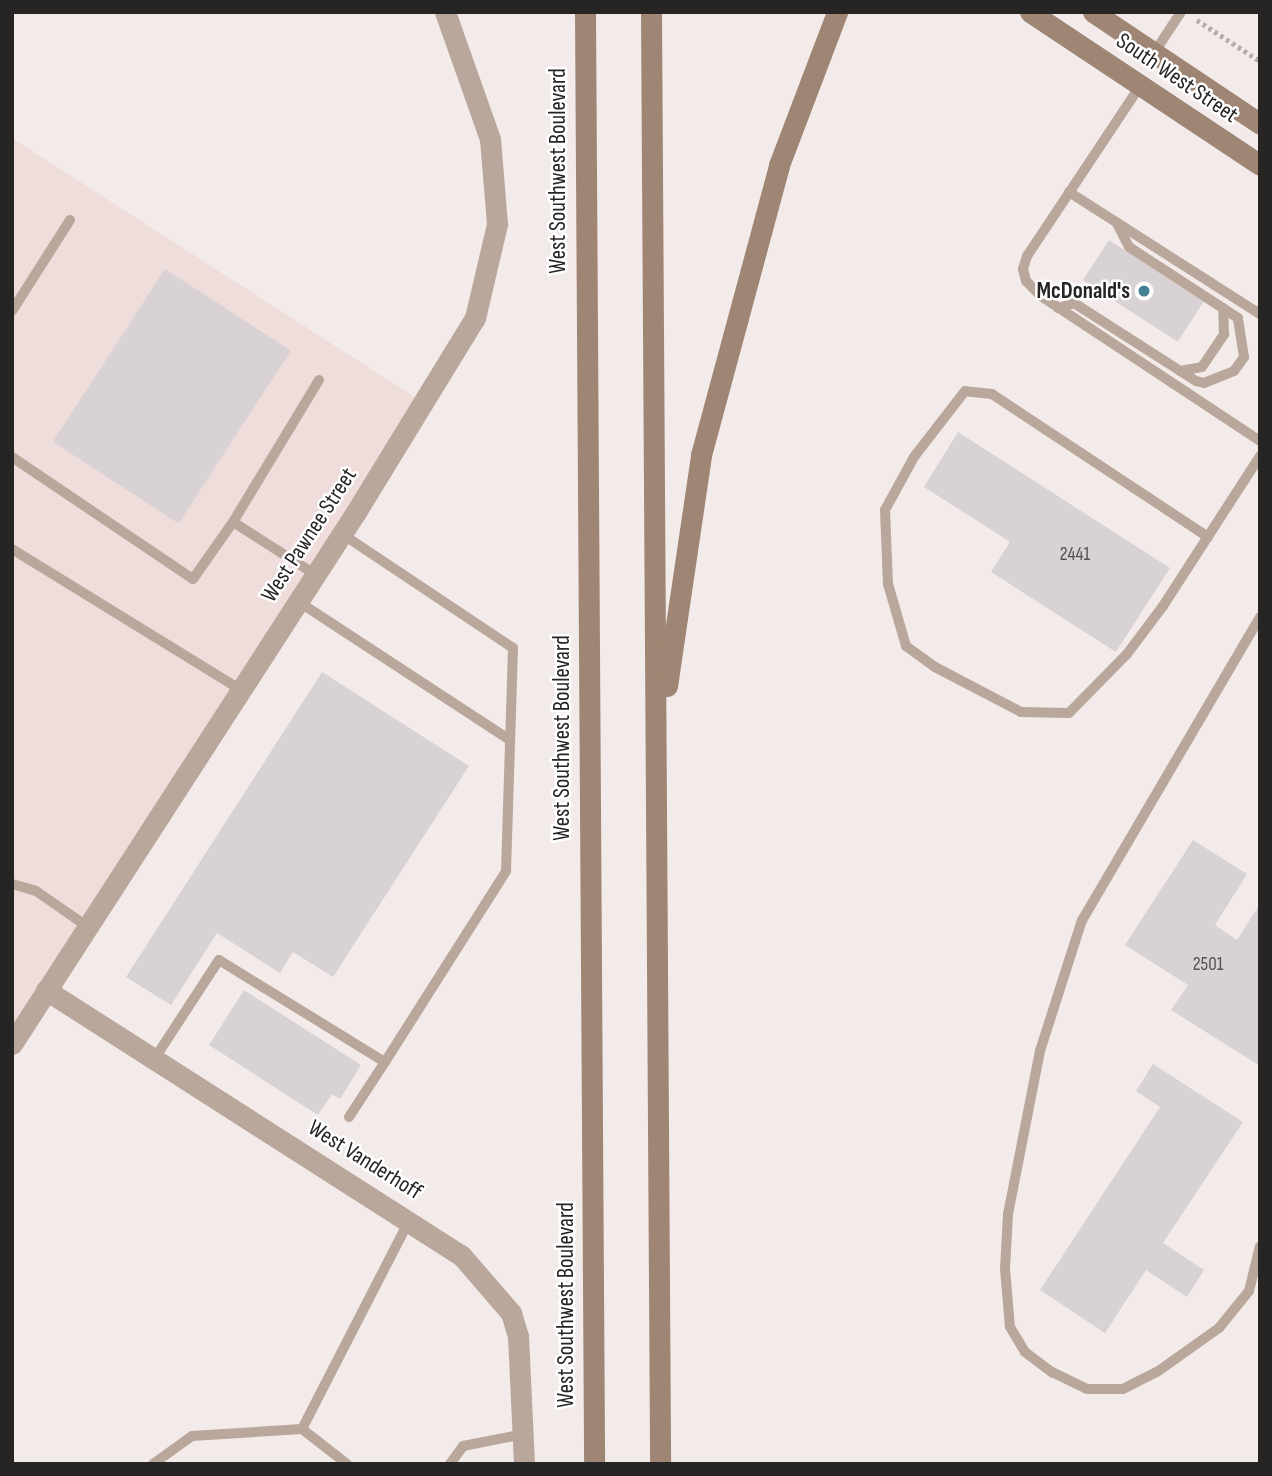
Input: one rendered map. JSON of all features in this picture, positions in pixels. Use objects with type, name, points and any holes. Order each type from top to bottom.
[{"type":"main road","name":"West Southwest Boulevard","points":[[585,12],[594,1464]]},
{"type":"main road","points":[[651,12],[660,1464]]},
{"type":"main road","points":[[657,757],[701,455],[779,165],[837,12]]},
{"type":"main road","name":"South West Street","points":[[1030,12],[1260,165]]},
{"type":"main road","name":"South West Street","points":[[1095,13],[1260,124]]},
{"type":"street","name":"West Pawnee Street","points":[[12,1044],[299,602],[475,318],[497,223],[490,139],[444,12]]},
{"type":"street","name":"West Vanderhoff","points":[[46,990],[410,1219],[461,1255],[511,1313],[522,1356],[524,1464]]},
{"type":"lane","points":[[1154,52],[1183,12]]},
{"type":"lane","points":[[1140,86],[1027,256],[1023,269],[1030,287],[1058,308],[1260,441]]},
{"type":"lane","points":[[1069,192],[1260,314]]},
{"type":"lane","points":[[12,311],[70,220]]},
{"type":"lane","points":[[1058,308],[1074,303],[1180,371],[1204,383],[1234,371],[1244,357],[1243,326],[1223,308],[1129,247],[1116,222]]},
{"type":"lane","points":[[1180,371],[1202,368],[1224,334],[1223,308]]},
{"type":"lane","points":[[12,457],[193,579],[233,522],[319,380]]},
{"type":"lane","points":[[1208,537],[992,394],[965,391],[914,457],[885,510],[888,584],[906,646],[935,667],[1021,712],[1069,713],[1127,654],[1208,537],[1260,456]]},
{"type":"lane","points":[[233,522],[316,575]]},
{"type":"lane","points":[[342,534],[513,648],[506,871],[349,1117]]},
{"type":"lane","points":[[12,550],[241,690]]},
{"type":"lane","points":[[299,602],[510,740]]},
{"type":"lane","points":[[1260,617],[1082,920],[1040,1051],[1009,1214],[1005,1269],[1010,1327],[1025,1352],[1052,1372],[1087,1389],[1122,1389],[1167,1366],[1219,1328],[1249,1291],[1260,1246]]},
{"type":"lane","points":[[12,884],[36,891],[88,927]]},
{"type":"lane","points":[[155,1058],[219,960],[385,1062]]},
{"type":"lane","points":[[302,1429],[410,1219]]},
{"type":"lane","points":[[153,1464],[192,1436],[302,1429],[348,1464]]},
{"type":"lane","points":[[450,1464],[463,1446],[524,1434]]},
{"type":"path","points":[[1183,12],[1260,61]]},
{"type":"shaded area","points":[[12,138],[424,403],[12,1047]]},
{"type":"building","name":"McDonald's","points":[[1109,240],[1204,302],[1178,342],[1083,280]]},
{"type":"building","points":[[165,269],[291,351],[179,523],[53,442]]},
{"type":"building","points":[[958,432],[1170,568],[1116,652],[991,572],[1010,542],[924,487]]},
{"type":"building","points":[[322,672],[469,766],[333,977],[293,952],[280,973],[217,933],[171,1005],[126,977]]},
{"type":"building","points":[[1193,840],[1247,874],[1215,925],[1237,940],[1260,904],[1260,1066],[1171,1010],[1188,985],[1125,945]]},
{"type":"building","points":[[244,990],[361,1065],[340,1099],[332,1094],[318,1115],[209,1045]]},
{"type":"building","points":[[1153,1064],[1243,1122],[1163,1243],[1204,1270],[1187,1297],[1146,1270],[1105,1333],[1040,1290],[1160,1107],[1136,1091]]},
{"type":"place","name":"McDonald's","points":[[1144,291]]}]
